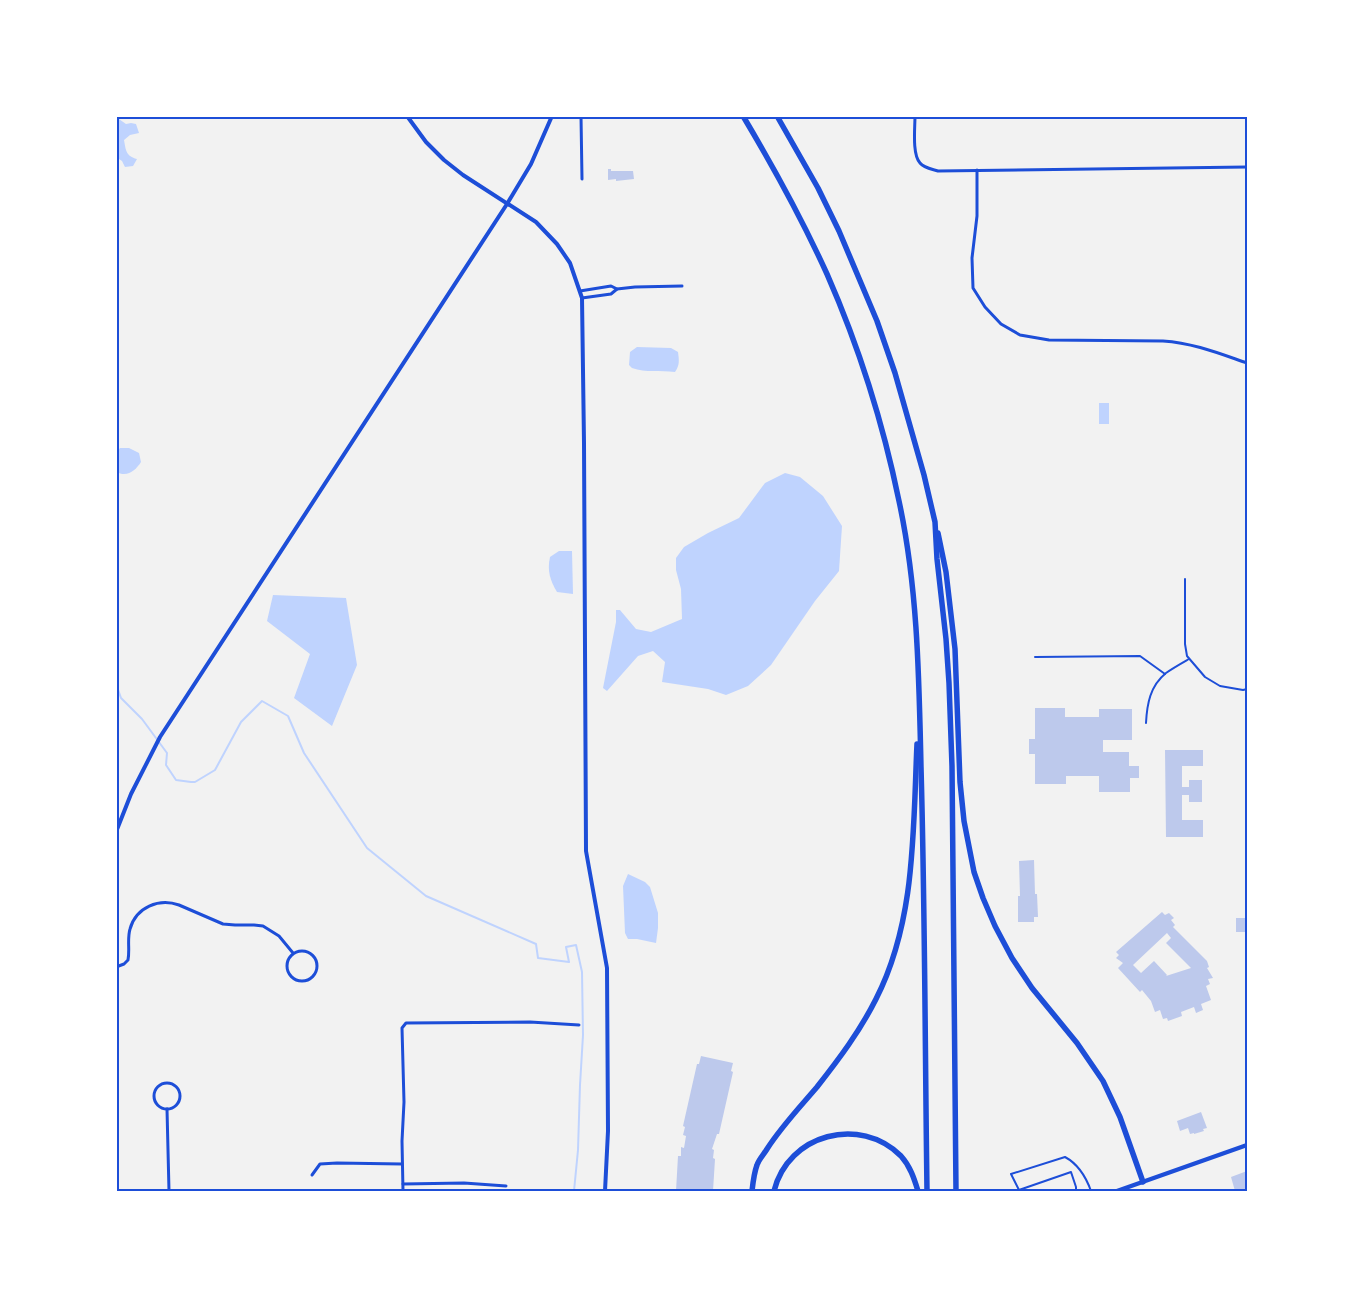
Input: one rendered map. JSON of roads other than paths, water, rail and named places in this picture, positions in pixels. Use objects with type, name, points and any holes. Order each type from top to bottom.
[{"type":"highway","points":[[744,116],[801,220],[827,274],[856,348],[873,397],[893,473],[906,533],[916,617],[924,846],[926,1191]]},
{"type":"highway","points":[[776,116],[805,165],[839,231],[877,321],[895,373],[919,456],[941,542],[946,572],[955,649],[960,782],[964,821],[974,872],[995,926],[1012,958],[1032,988],[1077,1043],[1103,1081],[1120,1117],[1143,1182]]},
{"type":"highway","points":[[935,522],[946,639],[952,766],[956,1191]]},
{"type":"highway","points":[[752,1191],[753,1179],[758,1164],[774,1138],[818,1086],[852,1041],[876,999],[893,960],[907,897],[913,835],[919,702]]},
{"type":"highway","points":[[774,1191],[777,1181],[790,1160],[805,1147],[824,1137],[844,1133],[868,1136],[885,1144],[901,1156],[912,1173],[918,1191]]},
{"type":"main road","points":[[1117,1191],[1247,1145]]},
{"type":"street","points":[[407,116],[426,142],[444,160],[536,222],[557,244],[570,263],[582,298],[584,364],[586,851],[607,968],[608,1130],[606,1191]]},
{"type":"street","points":[[116,832],[131,794],[160,737],[507,204],[531,164],[552,116]]},
{"type":"street","points":[[581,116],[582,179]]},
{"type":"street","points":[[915,116],[916,156],[919,163],[930,169],[1247,167]]},
{"type":"street","points":[[976,170],[977,216],[972,258],[973,288],[1001,324],[1020,335],[1049,340],[1163,340],[1179,342],[1191,344],[1247,363]]},
{"type":"street","points":[[580,291],[611,286],[617,289],[682,286]]},
{"type":"street","points":[[582,298],[611,294],[617,289]]},
{"type":"street","points":[[116,967],[128,960],[130,928],[137,916],[143,909],[162,902],[172,902],[223,924],[254,924],[263,926],[280,936],[293,953]]},
{"type":"street","points":[[298,951],[308,952],[315,959],[316,969],[310,978],[297,980],[290,974],[288,961],[293,953],[298,951]]},
{"type":"street","points":[[403,1191],[404,1102],[402,1028],[406,1024],[415,1022],[530,1022],[579,1025]]},
{"type":"street","points":[[167,1083],[175,1086],[180,1094],[176,1106],[167,1109],[159,1107],[154,1100],[154,1092],[159,1086],[167,1083]]},
{"type":"street","points":[[167,1109],[169,1191]]},
{"type":"street","points":[[312,1175],[320,1164],[402,1164]]},
{"type":"street","points":[[403,1184],[464,1183],[506,1186]]},
{"type":"lane","points":[[1185,578],[1185,644],[1187,656],[1205,677],[1220,686],[1247,689]]},
{"type":"lane","points":[[1035,656],[1140,656],[1165,674]]},
{"type":"lane","points":[[1146,724],[1147,705],[1154,688],[1165,674],[1189,659]]},
{"type":"lane","points":[[1076,1191],[1071,1172],[1019,1190],[1011,1174],[1065,1158],[1073,1162],[1086,1178],[1091,1191]]},
{"type":"water","points":[[116,117],[126,124],[136,124],[139,133],[130,135],[124,140],[127,152],[137,159],[133,166],[125,167],[122,161],[116,157],[116,133],[118,132],[116,129]]},
{"type":"water","points":[[637,347],[671,348],[678,352],[679,362],[677,369],[675,372],[632,368],[629,365],[630,352]]},
{"type":"water","points":[[1099,403],[1109,403],[1109,424],[1099,424]]},
{"type":"water","points":[[120,448],[129,448],[139,453],[141,462],[134,470],[127,474],[116,471],[116,453]]},
{"type":"water","points":[[785,473],[800,477],[823,496],[842,526],[839,571],[815,601],[771,665],[748,686],[726,695],[708,689],[662,682],[665,662],[653,651],[638,656],[607,691],[603,688],[616,622],[616,610],[620,610],[636,629],[651,632],[682,619],[681,589],[676,570],[676,558],[684,547],[739,518],[765,483]]},
{"type":"water","points":[[559,551],[572,551],[573,594],[557,592],[551,579],[549,571],[550,557]]},
{"type":"water","points":[[273,595],[346,598],[357,665],[332,726],[294,698],[310,654],[267,621]]},
{"type":"water","points":[[628,874],[645,882],[650,887],[658,913],[656,943],[628,939],[625,933],[623,886]]},
{"type":"waterway","points":[[116,684],[121,698],[142,719],[167,753],[166,765],[176,780],[191,782],[195,782],[215,770],[241,722],[262,701],[288,716],[304,753],[367,848],[426,896],[536,944],[538,958],[569,962],[566,947],[576,945],[582,972],[583,1035],[578,1150],[574,1191]]}]
